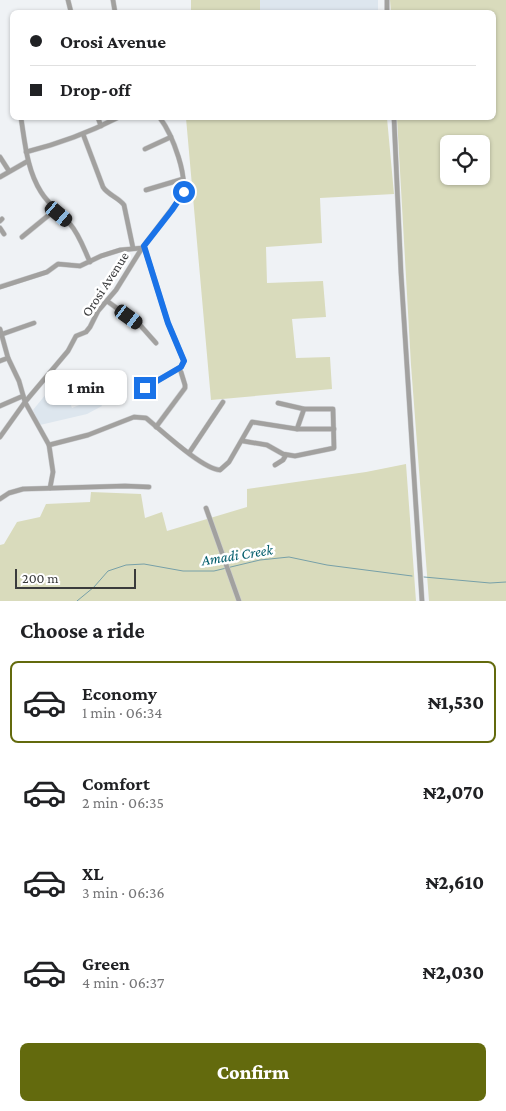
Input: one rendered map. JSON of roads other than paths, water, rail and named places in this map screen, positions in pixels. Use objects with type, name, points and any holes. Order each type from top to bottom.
[{"type":"street","points":[[21,120],[28,161],[41,192],[54,210],[74,229],[90,262]]},
{"type":"street","points":[[99,120],[101,126]]},
{"type":"street","points":[[26,152],[58,144],[113,120]]},
{"type":"street","points":[[146,190],[183,179],[171,137],[161,120]]},
{"type":"street","points":[[394,120],[401,273],[422,601]]},
{"type":"street","points":[[82,134],[103,187],[106,192],[120,200],[124,205],[134,248]]},
{"type":"street","points":[[146,149],[171,137]]},
{"type":"street","points":[[0,157],[9,171]]},
{"type":"street","points":[[0,176],[28,161]]},
{"type":"street","name":"Orosi Avenue","points":[[0,436],[25,402],[68,352],[76,336],[88,330],[98,311],[130,270],[143,247],[184,192],[183,179]]},
{"type":"street","points":[[22,237],[54,210]]},
{"type":"street","points":[[0,228],[4,234]]},
{"type":"street","points":[[0,287],[47,272],[58,264],[84,265],[120,250],[143,247],[168,323],[184,361],[181,367],[145,388]]},
{"type":"street","points":[[107,301],[140,325],[156,344]]},
{"type":"street","points":[[34,323],[0,333],[8,358],[19,381],[25,402],[49,445],[53,472],[50,488]]},
{"type":"street","points":[[0,361],[8,358]]},
{"type":"street","points":[[156,427],[185,388],[186,385],[181,372]]},
{"type":"street","points":[[0,406],[23,396]]},
{"type":"street","points":[[188,453],[223,402]]},
{"type":"street","points":[[243,441],[267,445],[286,455],[303,455],[333,449],[333,408],[304,409],[278,403]]},
{"type":"street","points":[[297,429],[304,409]]},
{"type":"street","points":[[49,445],[88,435],[134,416],[146,418],[188,453],[210,467],[220,470],[229,462],[243,441],[252,422],[297,429],[334,429]]},
{"type":"street","points":[[275,465],[283,460],[286,455]]},
{"type":"street","points":[[0,499],[15,490],[125,486],[149,487]]},
{"type":"street","points":[[206,508],[239,601]]},
{"type":"waterway","name":"Amadi Creek","points":[[77,601],[94,587],[108,571],[126,565],[144,564],[183,571],[214,571],[260,560],[289,557],[327,565],[412,576]]},
{"type":"waterway","name":"Amadi Creek","points":[[424,577],[490,583],[506,582]]}]
